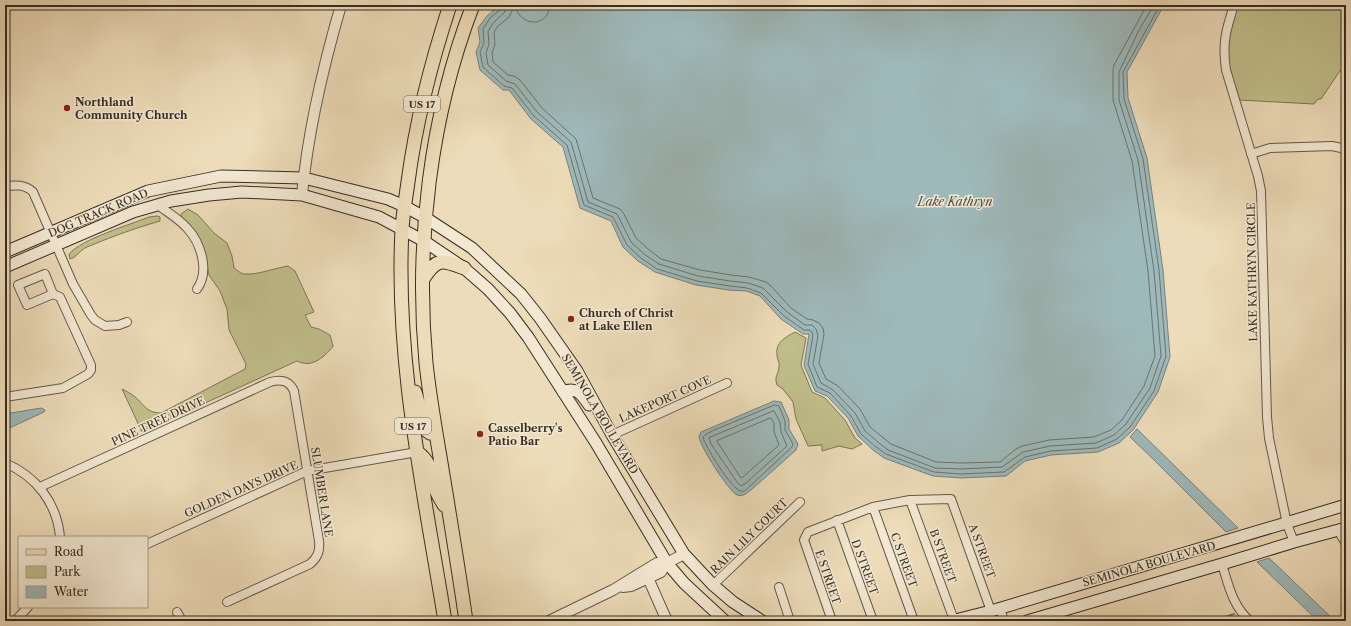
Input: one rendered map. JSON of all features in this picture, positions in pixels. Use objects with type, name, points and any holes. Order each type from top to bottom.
[{"type":"main road","name":"US 17","points":[[445,621],[405,366],[401,290],[402,228],[411,158],[424,92],[450,5]]},
{"type":"main road","points":[[460,42],[464,5]]},
{"type":"main road","name":"US 17","points":[[466,621],[426,364],[423,279],[424,241],[432,163],[452,68],[473,5]]},
{"type":"main road","name":"DOG TRACK ROAD","points":[[5,252],[148,191],[221,176],[304,178],[388,199],[404,206]]},
{"type":"main road","name":"DOG TRACK ROAD","points":[[5,267],[133,212],[171,201],[242,192],[302,195],[379,216],[402,228]]},
{"type":"main road","name":"SEMINOLA BOULEVARD","points":[[404,206],[426,218],[472,248],[521,294],[540,318],[577,371],[612,434],[684,554],[713,585],[733,602],[762,621]]},
{"type":"main road","name":"SEMINOLA BOULEVARD","points":[[402,228],[464,268],[488,289],[510,314],[528,337],[596,443],[667,563],[684,583],[725,621]]},
{"type":"main road","points":[[423,279],[430,268],[438,263],[446,261],[464,268]]},
{"type":"main road","points":[[405,366],[418,402],[424,426],[430,433],[436,434]]},
{"type":"main road","points":[[563,392],[571,389],[581,393],[602,427],[606,432],[612,434]]},
{"type":"main road","points":[[418,452],[429,464],[437,492],[449,515]]},
{"type":"main road","name":"SEMINOLA BOULEVARD","points":[[952,620],[996,609],[1287,524],[1346,505]]},
{"type":"main road","name":"SEMINOLA BOULEVARD","points":[[1026,621],[1342,529]]},
{"type":"street","points":[[302,195],[325,63],[341,5]]},
{"type":"street","name":"LAKE KATHRYN CIRCLE","points":[[1234,5],[1224,44],[1224,56],[1226,70],[1261,191],[1267,417],[1269,438],[1287,524],[1294,542]]},
{"type":"street","points":[[1251,154],[1270,148],[1332,146],[1346,149]]},
{"type":"street","points":[[5,186],[17,185],[29,188],[33,192],[73,284],[95,320],[105,326],[119,325],[127,322]]},
{"type":"street","points":[[158,205],[179,220],[192,234],[204,267],[202,283],[197,289]]},
{"type":"street","points":[[5,258],[12,255],[27,243]]},
{"type":"street","points":[[5,397],[63,388],[88,374],[91,370],[91,365],[60,297],[54,294],[45,274],[18,285],[27,305],[54,294]]},
{"type":"street","name":"PINE TREE DRIVE","points":[[40,487],[270,382],[278,379],[285,381]]},
{"type":"street","name":"SLUMBER LANE","points":[[226,602],[310,564],[315,560],[318,554],[319,541],[294,391],[285,381]]},
{"type":"street","name":"LAKEPORT COVE","points":[[612,434],[727,383]]},
{"type":"street","name":"GOLDEN DAYS DRIVE","points":[[148,544],[307,471],[418,452]]},
{"type":"street","points":[[5,463],[13,466],[28,476],[40,487],[50,502],[55,514],[59,525],[60,536]]},
{"type":"street","name":"A STREET","points":[[910,500],[951,499],[996,609],[1004,621]]},
{"type":"street","points":[[837,520],[873,507],[910,500]]},
{"type":"street","name":"B STREET","points":[[910,500],[952,620]]},
{"type":"street","name":"RAIN LILY COURT","points":[[713,585],[800,502]]},
{"type":"street","name":"C STREET","points":[[873,507],[914,621]]},
{"type":"street","name":"E STREET","points":[[832,621],[804,540],[808,532],[837,520]]},
{"type":"street","name":"D STREET","points":[[837,520],[873,621]]},
{"type":"street","points":[[1342,529],[1346,544]]},
{"type":"street","points":[[549,621],[613,590],[657,563],[667,563],[684,554]]},
{"type":"street","points":[[613,590],[631,586],[661,572],[667,563]]},
{"type":"street","points":[[1222,564],[1234,600],[1246,618],[1250,621]]},
{"type":"street","points":[[648,578],[667,621]]},
{"type":"street","points":[[779,587],[790,621]]},
{"type":"street","points":[[15,621],[27,608]]},
{"type":"street","points":[[177,612],[182,621]]},
{"type":"green space","points":[[1237,5],[1346,5],[1346,62],[1321,99],[1318,99],[1314,104],[1239,100],[1229,69],[1227,44]]},
{"type":"green space","points":[[188,209],[198,215],[214,233],[227,243],[232,256],[234,268],[241,273],[255,273],[288,266],[295,271],[314,312],[305,315],[311,327],[319,329],[330,335],[333,346],[324,356],[314,362],[305,363],[297,361],[142,432],[122,389],[134,396],[149,410],[156,413],[161,413],[245,369],[246,364],[229,330],[227,309],[220,291],[209,275],[204,253],[198,238],[192,228],[181,218],[181,214]]},
{"type":"green space","points":[[149,217],[160,217],[160,221],[87,247],[75,257],[70,259],[69,254],[75,248],[84,243],[118,228]]},
{"type":"green space","points":[[795,332],[806,338],[801,365],[812,392],[825,398],[845,420],[855,438],[862,444],[852,449],[839,446],[822,451],[822,445],[808,446],[796,419],[793,402],[783,389],[777,385],[776,380],[779,370],[777,350],[779,343]]},
{"type":"water","name":"Lake Kathryn","points":[[500,5],[524,5],[533,7],[539,5],[1164,5],[1127,72],[1128,98],[1147,158],[1163,270],[1170,357],[1158,392],[1133,430],[1119,443],[1098,452],[1051,455],[1025,461],[1006,476],[961,478],[933,476],[884,458],[858,436],[848,418],[827,396],[815,391],[804,365],[809,334],[803,334],[781,319],[760,296],[746,291],[696,285],[655,272],[638,261],[623,247],[611,221],[580,208],[563,147],[531,119],[509,90],[503,90],[480,70],[476,52],[480,42],[478,28],[487,16]]},
{"type":"water","points":[[774,401],[781,402],[789,420],[789,429],[798,444],[796,450],[748,492],[743,495],[737,495],[733,492],[715,468],[699,437],[701,432]]},
{"type":"water","points":[[41,408],[45,410],[44,412],[5,430],[5,414]]},
{"type":"water","points":[[1137,429],[1238,528],[1226,532],[1130,437]]},
{"type":"water","points":[[1269,558],[1335,621],[1318,621],[1257,562]]},
{"type":"waterway","points":[[1213,621],[1234,614]]},
{"type":"place","name":"Northland Community Church","points":[[67,108]]},
{"type":"place","name":"Church of Christ at Lake Ellen","points":[[571,319]]},
{"type":"place","name":"Casselberry's Patio Bar","points":[[480,434]]}]
